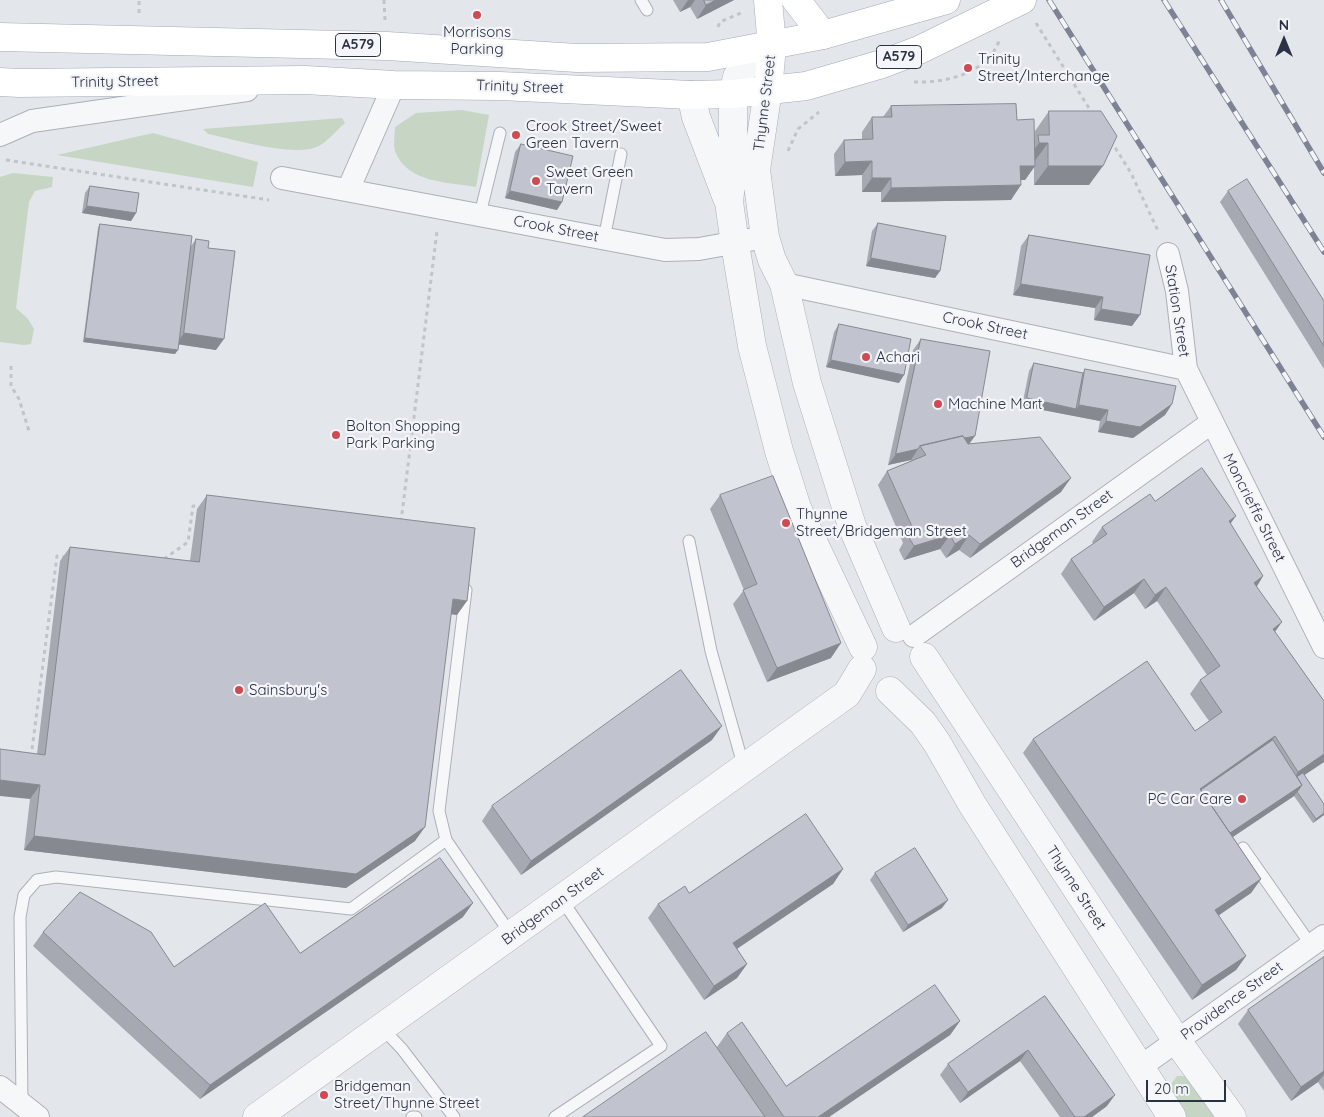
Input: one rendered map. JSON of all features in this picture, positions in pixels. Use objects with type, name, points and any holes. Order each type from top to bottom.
[{"type":"main road","points":[[768,0],[772,46]]},
{"type":"main road","points":[[796,0],[823,35]]},
{"type":"main road","name":"Trinity Street","points":[[2,34],[387,46],[577,58],[708,57],[823,35],[946,0]]},
{"type":"main road","name":"Trinity Street","points":[[0,82],[305,80],[394,85],[500,86],[692,95],[733,94],[806,86],[882,64],[1028,9]]},
{"type":"main road","name":"Thynne Street","points":[[768,90],[772,46]]},
{"type":"street","name":"Thynne Street","points":[[772,46],[756,55],[746,65],[737,77],[733,94],[733,163],[729,202],[735,244],[752,346],[794,498],[862,658]]},
{"type":"street","points":[[0,135],[32,121],[163,104],[305,80]]},
{"type":"street","points":[[348,190],[394,85]]},
{"type":"street","name":"Thynne Street","points":[[768,90],[756,170],[765,237],[772,260],[784,284],[807,383],[852,526],[911,640],[1177,1041],[1232,1117]]},
{"type":"street","points":[[692,95],[696,117],[729,202]]},
{"type":"street","name":"Crook Street","points":[[282,178],[440,206],[665,250],[735,244],[765,237]]},
{"type":"street","name":"Station Street","points":[[1168,254],[1177,291],[1186,369]]},
{"type":"street","name":"Crook Street","points":[[784,284],[1186,369]]},
{"type":"street","name":"Moncrieffe Street","points":[[1186,369],[1211,423],[1324,647]]},
{"type":"street","name":"Bridgeman Street","points":[[911,640],[1211,423]]},
{"type":"street","points":[[885,690],[910,685],[923,667],[911,640],[875,632],[862,658],[873,684],[885,690],[923,723],[937,743],[972,804],[1172,1117]]},
{"type":"street","name":"Bridgeman Street","points":[[847,694],[862,658]]},
{"type":"street","name":"Bridgeman Street","points":[[261,1116],[847,694],[885,690]]},
{"type":"street","name":"Providence Street","points":[[1140,1067],[1318,940]]},
{"type":"street","points":[[0,1087],[30,1110]]},
{"type":"lane","points":[[480,214],[500,134]]},
{"type":"lane","points":[[604,239],[620,154]]},
{"type":"lane","points":[[689,541],[711,651],[744,768]]},
{"type":"lane","points":[[467,580],[439,811],[446,840],[512,936]]},
{"type":"lane","points":[[30,1110],[20,917],[24,895],[37,880],[56,877],[351,909],[446,840]]},
{"type":"lane","points":[[1243,848],[1318,940]]},
{"type":"lane","points":[[555,1117],[661,1046],[562,900]]},
{"type":"lane","points":[[382,1028],[402,1049],[454,1117]]},
{"type":"path","points":[[1028,9],[1093,115]]},
{"type":"path","points":[[912,82],[939,82],[980,66],[991,58],[1001,35]]},
{"type":"path","points":[[786,159],[798,129],[809,119],[826,109]]},
{"type":"path","points":[[1110,140],[1131,173],[1168,254]]},
{"type":"path","points":[[0,159],[278,202],[282,178]]},
{"type":"path","points":[[401,526],[440,206]]},
{"type":"path","points":[[11,366],[11,386],[19,399],[30,434]]},
{"type":"path","points":[[159,563],[188,542],[193,506],[212,508]]},
{"type":"path","points":[[23,758],[31,759],[57,556],[67,557]]},
{"type":"green space","points":[[462,110],[489,115],[476,187],[429,179],[418,175],[401,162],[394,148],[395,127],[416,113]]},
{"type":"green space","points":[[342,118],[345,123],[329,138],[319,146],[308,149],[280,149],[264,146],[208,134],[203,129]]},
{"type":"green space","points":[[153,133],[258,162],[253,187],[57,155]]},
{"type":"green space","points":[[13,173],[53,177],[52,187],[35,191],[29,202],[16,308],[28,319],[34,329],[31,344],[24,345],[0,342],[0,177]]},
{"type":"green space","points":[[1177,1076],[1188,1076],[1216,1117],[1186,1117],[1169,1093],[1171,1084]]},
{"type":"building","points":[[704,0],[716,0],[706,5]]},
{"type":"building","points":[[1016,104],[1017,120],[1034,119],[1035,166],[1020,166],[1021,185],[891,188],[891,178],[872,178],[872,161],[845,162],[844,140],[873,139],[872,117],[892,117],[891,106]]},
{"type":"building","points":[[1049,111],[1101,111],[1117,136],[1103,166],[1048,166],[1048,143],[1039,143],[1038,135],[1049,135]]},
{"type":"building","name":"Sweet Green Tavern","points":[[521,144],[573,156],[562,202],[510,191]]},
{"type":"building","points":[[1247,179],[1324,301],[1324,346],[1228,191]]},
{"type":"building","points":[[90,186],[139,193],[136,213],[87,206]]},
{"type":"building","points":[[878,223],[946,236],[940,271],[871,258]]},
{"type":"building","points":[[100,224],[192,236],[178,350],[85,338]]},
{"type":"building","points":[[1029,235],[1150,255],[1140,315],[1101,309],[1103,297],[1021,284]]},
{"type":"building","points":[[196,239],[209,241],[208,248],[235,251],[224,339],[184,333]]},
{"type":"building","name":"Achari","points":[[839,324],[911,339],[904,375],[831,360]]},
{"type":"building","name":"Machine Mart","points":[[921,339],[990,351],[975,436],[965,438],[963,436],[896,454]]},
{"type":"building","points":[[1034,363],[1083,373],[1076,409],[1027,398]]},
{"type":"building","points":[[1085,369],[1176,386],[1172,404],[1140,427],[1106,421],[1108,410],[1079,405]]},
{"type":"building","points":[[963,436],[968,444],[1040,437],[1071,478],[980,544],[969,535],[955,544],[950,535],[914,546],[908,536],[915,533],[887,471],[926,455],[920,446]]},
{"type":"building","points":[[1202,468],[1236,516],[1229,521],[1263,576],[1254,583],[1282,622],[1273,629],[1324,701],[1324,754],[1298,772],[1275,736],[1200,789],[1261,879],[1215,910],[1246,956],[1202,985],[1033,739],[1147,661],[1195,731],[1222,712],[1200,680],[1220,666],[1166,587],[1155,595],[1144,579],[1104,607],[1071,559],[1107,534],[1102,527],[1150,494],[1155,501]]},
{"type":"building","points":[[773,476],[841,643],[777,668],[743,590],[757,584],[720,495]]},
{"type":"building","name":"Sainsbury's","points":[[207,495],[475,528],[467,601],[453,599],[425,827],[356,874],[34,836],[40,785],[0,780],[0,749],[45,755],[70,547],[199,562]]},
{"type":"building","points":[[681,670],[722,726],[531,861],[492,806]]},
{"type":"building","name":"PC Car Care","points":[[1273,740],[1302,785],[1230,833],[1201,790]]},
{"type":"building","points":[[1303,773],[1324,804],[1324,813],[1316,819],[1297,792],[1302,785],[1297,777]]},
{"type":"building","points":[[806,814],[843,869],[733,943],[747,964],[714,986],[658,904],[685,886],[689,893]]},
{"type":"building","points":[[915,848],[948,900],[908,925],[875,873]]},
{"type":"building","points":[[440,858],[473,903],[210,1085],[43,932],[80,892],[151,932],[174,967],[265,903],[300,953]]},
{"type":"building","points":[[1324,957],[1324,1071],[1301,1087],[1248,1010]]},
{"type":"building","points":[[935,985],[960,1021],[818,1117],[784,1117],[727,1033],[742,1022],[786,1086]]},
{"type":"building","points":[[1045,996],[1115,1095],[1084,1117],[1075,1117],[1028,1050],[968,1092],[948,1064]]},
{"type":"building","points":[[706,1032],[765,1117],[583,1117]]},
{"type":"railway","points":[[1049,0],[1324,437]]},
{"type":"railway","points":[[1164,0],[1324,252]]},
{"type":"railway","points":[[1221,0],[1324,173]]},
{"type":"place","name":"Morrisons Parking","points":[[477,15]]},
{"type":"place","name":"Trinity Street/Interchange","points":[[968,68]]},
{"type":"place","name":"Crook Street/Sweet Green Tavern","points":[[516,135]]},
{"type":"place","name":"Sweet Green Tavern","points":[[536,181]]},
{"type":"place","name":"Achari","points":[[866,357]]},
{"type":"place","name":"Machine Mart","points":[[938,404]]},
{"type":"place","name":"Bolton Shopping Park Parking","points":[[336,435]]},
{"type":"place","name":"Thynne Street/Bridgeman Street","points":[[786,523]]},
{"type":"place","name":"Sainsbury's","points":[[239,690]]},
{"type":"place","name":"PC Car Care","points":[[1242,799]]},
{"type":"place","name":"Bridgeman Street/Thynne Street","points":[[324,1095]]}]
